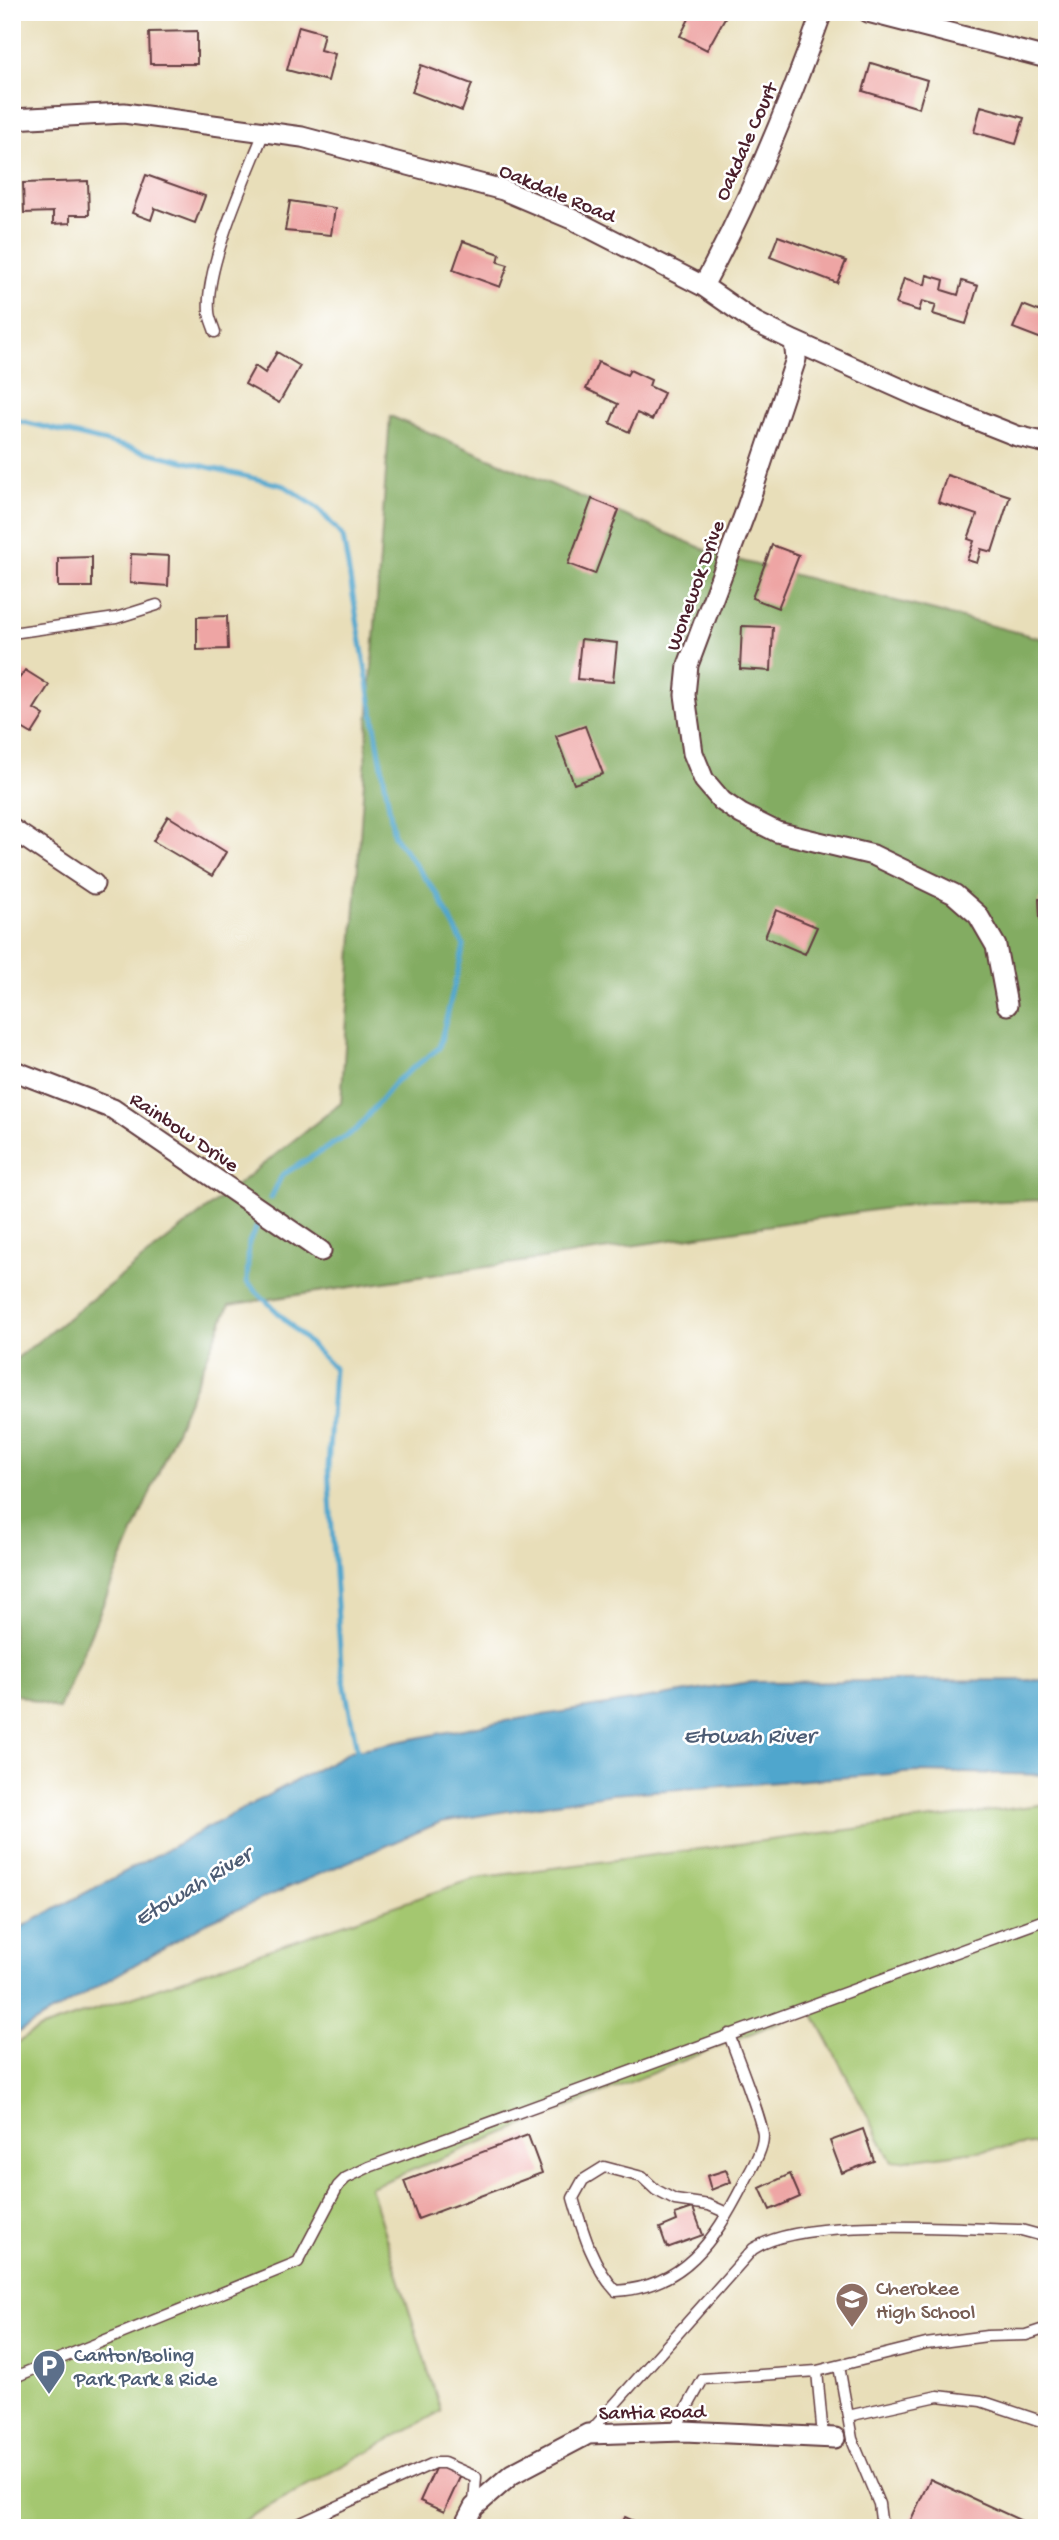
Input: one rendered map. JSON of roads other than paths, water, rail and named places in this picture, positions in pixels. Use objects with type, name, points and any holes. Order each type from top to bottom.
[{"type":"street","name":"Oakdale Court","points":[[703,286],[723,248],[804,63],[822,12]]},
{"type":"street","points":[[868,12],[1047,58]]},
{"type":"street","name":"Oakdale Road","points":[[12,119],[124,113],[302,137],[503,190],[573,220],[703,286],[755,322],[794,341],[1017,436],[1047,443]]},
{"type":"street","name":"Wonewok Drive","points":[[794,341],[796,359],[745,513],[688,665],[685,695],[693,752],[704,780],[722,801],[741,814],[777,832],[873,855],[954,894],[978,915],[996,946],[1007,1005]]},
{"type":"street","points":[[12,829],[94,884]]},
{"type":"street","name":"Rainbow Drive","points":[[12,1070],[113,1109],[321,1251]]},
{"type":"street","name":"Santia Road","points":[[463,2528],[474,2507],[512,2474],[589,2434],[673,2431],[829,2437]]},
{"type":"lane","points":[[215,331],[208,313],[209,294],[218,258],[264,132]]},
{"type":"lane","points":[[12,633],[116,618],[157,605]]},
{"type":"lane","points":[[12,2378],[298,2262],[338,2186],[346,2178],[369,2167],[1047,1919]]},
{"type":"lane","points":[[727,2213],[709,2205],[675,2200],[642,2177],[604,2167],[583,2180],[573,2198],[586,2241],[604,2278],[616,2291],[639,2290],[683,2269],[704,2251],[727,2213],[755,2161],[763,2135],[729,2034]]},
{"type":"lane","points":[[589,2434],[752,2249],[768,2239],[835,2228],[1021,2230],[1047,2237]]},
{"type":"lane","points":[[673,2431],[703,2379],[817,2371],[926,2344],[987,2336],[1026,2335],[1047,2328]]},
{"type":"lane","points":[[839,2366],[852,2440],[880,2504],[881,2528]]},
{"type":"lane","points":[[817,2371],[829,2437]]},
{"type":"lane","points":[[848,2416],[938,2396],[981,2401],[1047,2423]]},
{"type":"lane","points":[[290,2528],[434,2463],[444,2463],[477,2477],[474,2507]]},
{"type":"water","name":"Etowah River","points":[[1047,1680],[1047,1775],[919,1772],[612,1794],[441,1822],[208,1922],[12,2036],[12,1932],[351,1751],[493,1723],[750,1682]]},
{"type":"waterway","points":[[12,419],[285,486],[318,508],[343,537],[394,836],[438,895],[464,946],[439,1048],[396,1081],[356,1130],[282,1175],[271,1198]]},
{"type":"waterway","points":[[257,1226],[249,1242],[247,1282],[334,1368],[328,1468],[341,1665],[357,1750],[355,1755]]},
{"type":"place","name":"Cherokee High School","points":[[852,2329]]},
{"type":"place","name":"Canton/Boling Park Park & Ride","points":[[49,2396]]}]
